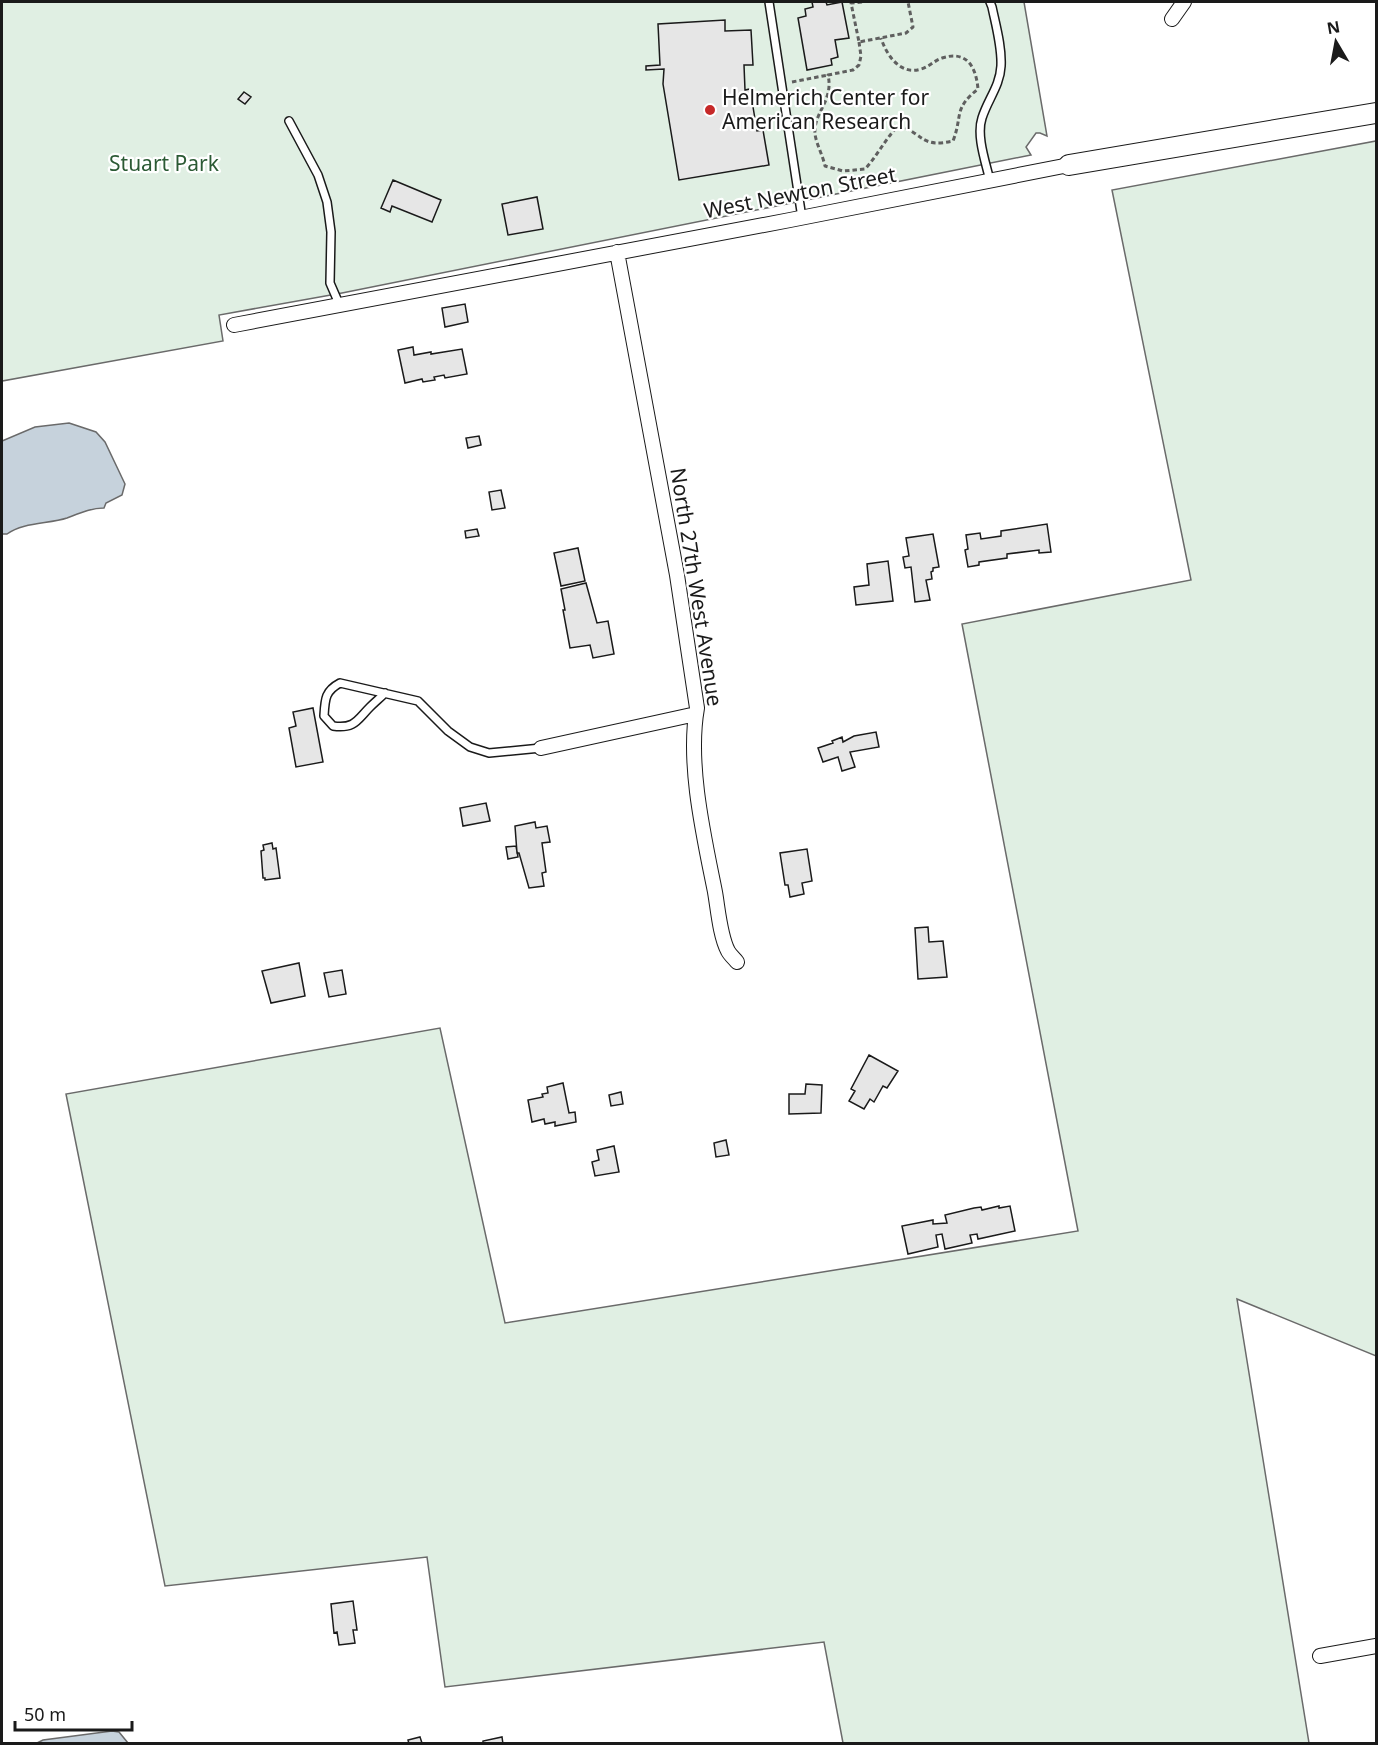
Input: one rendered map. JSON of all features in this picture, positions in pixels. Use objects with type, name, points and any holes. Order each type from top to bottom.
[{"type":"street","points":[[1172,19],[1184,2]]},
{"type":"street","name":"West Newton Street","points":[[234,325],[802,218],[1069,165],[1377,113]]},
{"type":"street","name":"North 27th West Avenue","points":[[617,252],[676,575],[697,708],[694,729],[696,771],[703,830],[722,931],[727,950],[737,962]]},
{"type":"street","points":[[541,748],[696,714]]},
{"type":"street","points":[[1320,1656],[1377,1646]]},
{"type":"lane","points":[[769,2],[802,218]]},
{"type":"lane","points":[[990,2],[1000,47],[1001,66],[997,87],[981,119],[981,137],[990,181]]},
{"type":"lane","points":[[289,121],[318,175],[327,202],[330,232],[330,284],[340,306]]},
{"type":"lane","points":[[385,693],[368,708],[361,718],[346,728],[333,726],[324,716],[325,699],[331,688],[340,683],[385,693],[418,701],[448,731],[470,747],[489,753],[541,748]]},
{"type":"path","points":[[781,84],[853,70],[859,65],[861,56],[852,2],[862,2]]},
{"type":"path","points":[[859,42],[906,33],[913,27],[908,2]]},
{"type":"path","points":[[828,75],[831,86],[817,121],[815,134],[825,166],[843,171],[865,169],[875,158],[885,140],[899,125],[912,130],[922,140],[936,145],[954,141],[959,109],[966,98],[978,89],[977,76],[972,64],[960,56],[943,58],[920,69],[908,70],[894,62],[886,53],[881,38]]},
{"type":"green space","name":"Stuart Park","points":[[2,2],[1024,2],[1047,136],[1036,133],[1026,147],[1031,155],[342,293],[219,315],[223,341],[2,381]]},
{"type":"green space","points":[[1376,141],[1376,1356],[1237,1299],[1309,1743],[843,1743],[824,1642],[445,1687],[427,1557],[165,1586],[66,1094],[440,1028],[505,1323],[1078,1231],[962,624],[1191,580],[1112,190]]},
{"type":"shaded area","points":[[69,423],[96,432],[105,442],[125,484],[122,495],[106,503],[104,508],[60,520],[28,525],[2,534],[2,441],[35,427]]},
{"type":"shaded area","points":[[119,1732],[128,1743],[37,1743],[43,1740]]},
{"type":"building","points":[[812,2],[826,2],[827,5],[842,2],[849,38],[835,40],[838,57],[831,59],[832,65],[807,70],[798,18],[806,16],[805,9],[813,7]]},
{"type":"building","name":"Helmerich Center for American Research","points":[[725,20],[725,31],[751,30],[753,65],[744,65],[745,90],[750,89],[757,131],[763,130],[769,165],[679,180],[663,84],[664,69],[646,70],[646,66],[660,65],[658,24]]},
{"type":"building","points":[[244,92],[251,97],[245,104],[238,99]]},
{"type":"building","points":[[393,180],[441,200],[432,222],[392,206],[390,212],[381,208]]},
{"type":"building","points":[[537,197],[543,229],[508,235],[502,204]]},
{"type":"building","points":[[465,304],[468,322],[445,327],[442,308]]},
{"type":"building","points":[[413,347],[414,355],[462,349],[467,374],[445,378],[444,375],[434,377],[435,380],[423,382],[422,379],[405,383],[398,350]]},
{"type":"building","points":[[479,436],[481,445],[468,448],[466,438]]},
{"type":"building","points":[[501,490],[505,508],[492,510],[489,492]]},
{"type":"building","points":[[1047,524],[1051,552],[1039,553],[1039,550],[1007,554],[1007,558],[979,562],[979,565],[968,567],[965,550],[968,549],[966,535],[980,533],[981,539],[1001,536],[1001,531]]},
{"type":"building","points":[[477,529],[479,536],[466,538],[465,531]]},
{"type":"building","points":[[933,534],[939,567],[933,568],[932,579],[926,580],[930,600],[915,602],[911,567],[905,568],[903,557],[909,556],[906,538]]},
{"type":"building","points":[[578,548],[585,581],[561,586],[554,553]]},
{"type":"building","points":[[888,561],[893,601],[856,605],[854,587],[869,585],[867,564]]},
{"type":"building","points":[[586,583],[597,623],[608,621],[614,654],[593,658],[590,645],[570,648],[561,589]]},
{"type":"building","points":[[313,708],[323,762],[296,767],[289,728],[296,726],[293,712]]},
{"type":"building","points":[[876,732],[879,747],[850,752],[855,767],[842,771],[838,757],[823,762],[818,748],[842,737],[843,742],[854,736]]},
{"type":"building","points":[[486,803],[490,821],[463,826],[460,808]]},
{"type":"building","points":[[535,822],[536,828],[547,826],[550,842],[542,843],[546,872],[542,873],[544,886],[529,888],[519,853],[517,853],[515,826]]},
{"type":"building","points":[[272,843],[273,849],[276,848],[280,878],[265,880],[261,851],[264,850],[263,845]]},
{"type":"building","points":[[516,846],[518,857],[508,859],[506,847]]},
{"type":"building","points":[[807,849],[812,881],[802,883],[804,894],[790,897],[788,885],[785,885],[780,853]]},
{"type":"building","points":[[928,927],[929,942],[943,941],[947,977],[918,979],[915,928]]},
{"type":"building","points":[[299,963],[305,996],[271,1003],[262,971]]},
{"type":"building","points":[[342,970],[346,994],[329,997],[324,973]]},
{"type":"building","points":[[869,1055],[898,1071],[887,1088],[883,1086],[874,1102],[870,1099],[864,1109],[849,1101],[855,1091],[851,1089]]},
{"type":"building","points":[[563,1083],[569,1113],[575,1112],[576,1122],[555,1126],[555,1122],[545,1124],[544,1119],[532,1122],[528,1100],[543,1097],[542,1094],[548,1093],[547,1087]]},
{"type":"building","points":[[806,1084],[822,1085],[821,1113],[789,1114],[789,1094],[805,1094]]},
{"type":"building","points":[[621,1092],[623,1104],[611,1106],[609,1095]]},
{"type":"building","points":[[726,1140],[729,1155],[716,1157],[714,1143]]},
{"type":"building","points":[[614,1146],[619,1172],[595,1176],[592,1162],[599,1160],[597,1150]]},
{"type":"building","points":[[999,1206],[999,1208],[1010,1206],[1015,1231],[978,1239],[977,1234],[970,1235],[972,1243],[945,1249],[942,1234],[936,1235],[938,1247],[908,1254],[902,1226],[933,1220],[933,1224],[947,1223],[945,1215],[974,1208],[981,1207],[982,1210]]},
{"type":"building","points":[[353,1601],[357,1630],[353,1630],[355,1643],[339,1645],[337,1632],[334,1633],[331,1604]]},
{"type":"building","points":[[420,1737],[422,1743],[409,1744],[408,1740]]},
{"type":"building","points":[[502,1737],[503,1744],[483,1744],[483,1741]]},
{"type":"place","name":"Helmerich Center for American Research","points":[[710,110]]}]
